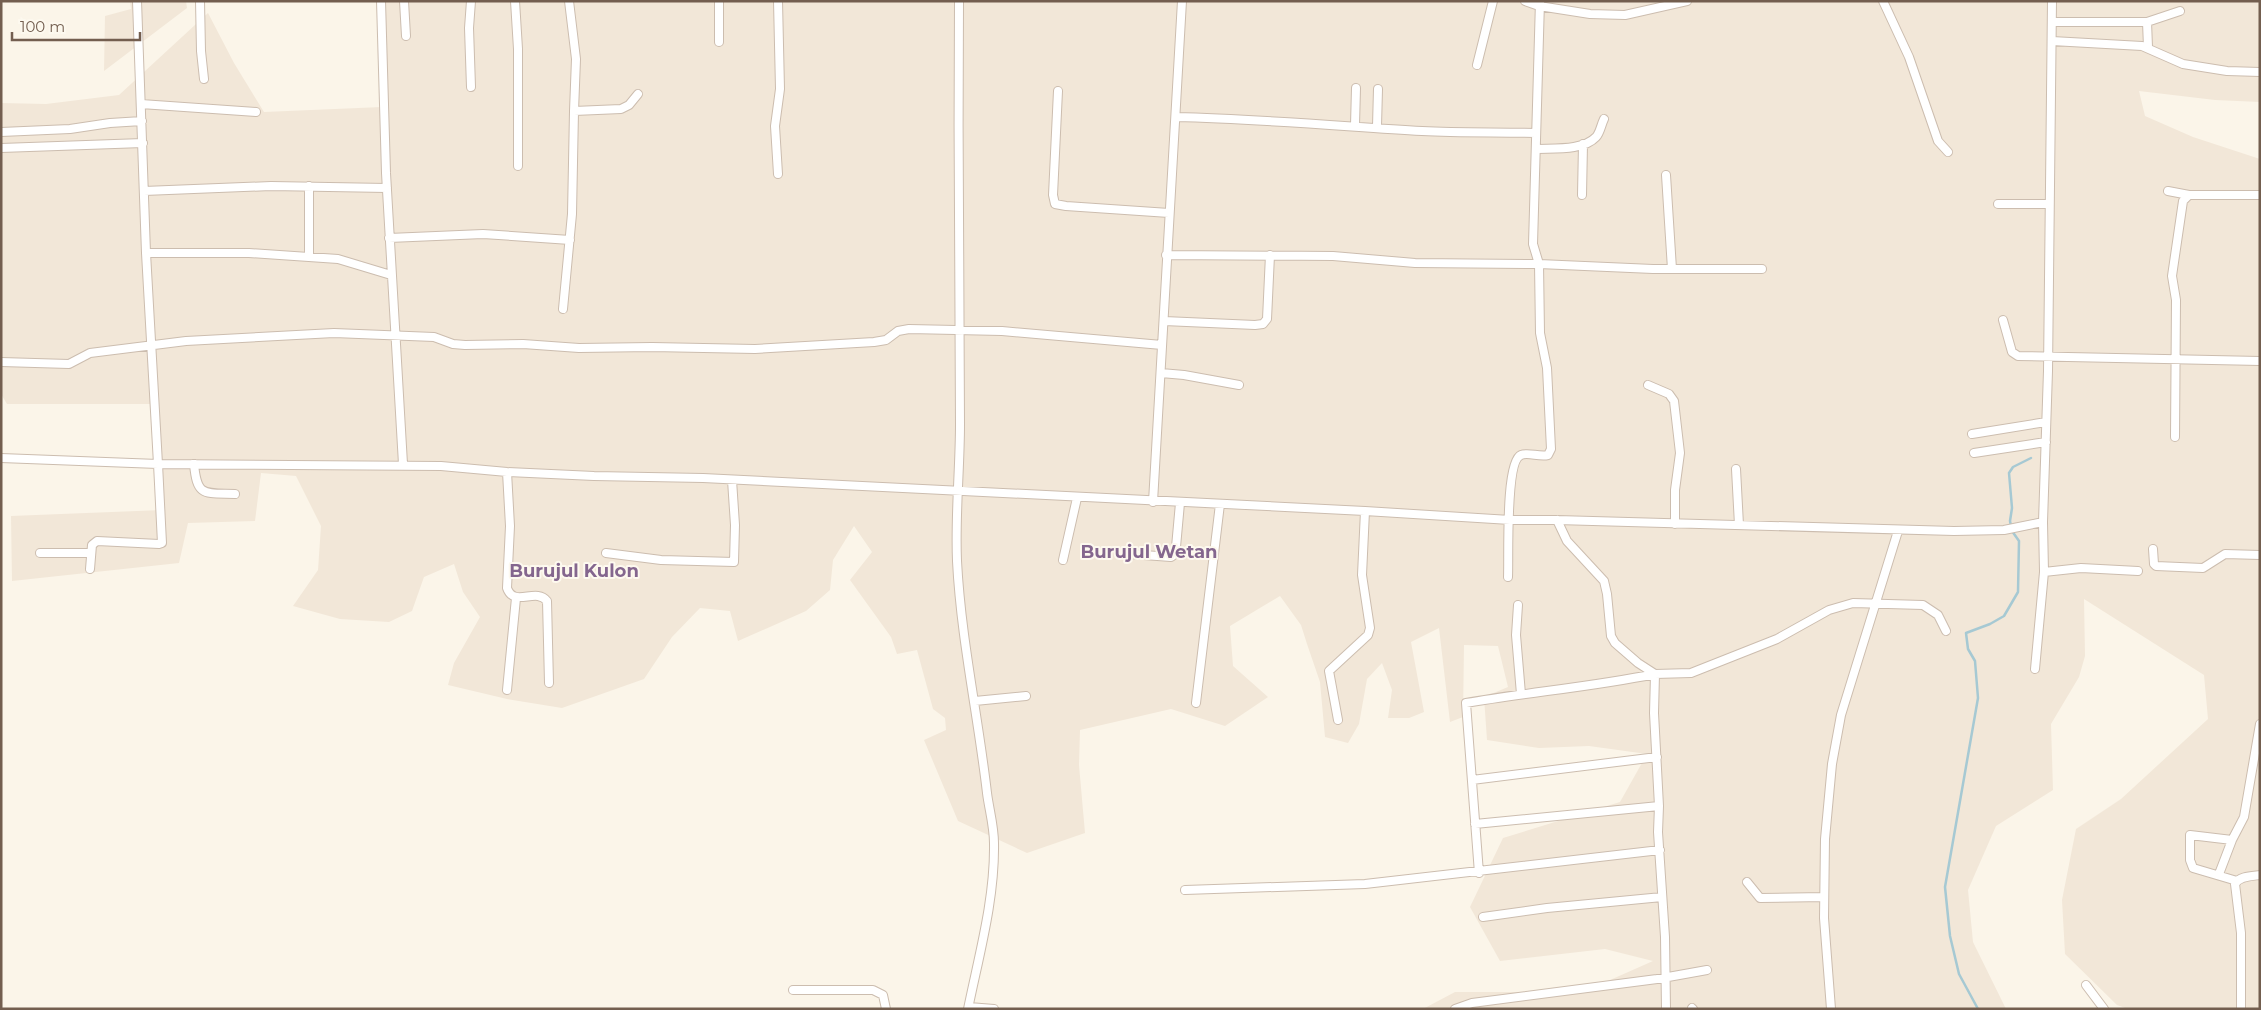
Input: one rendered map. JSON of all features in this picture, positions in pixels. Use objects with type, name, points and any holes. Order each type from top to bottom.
[{"type":"street","points":[[90,569],[92,545],[97,541],[162,543],[146,252],[138,1]]},
{"type":"street","points":[[200,1],[200,50],[204,79]]},
{"type":"street","points":[[381,1],[389,238],[403,464]]},
{"type":"street","points":[[404,1],[406,36]]},
{"type":"street","points":[[471,87],[469,28],[472,1]]},
{"type":"street","points":[[515,1],[518,49],[518,166]]},
{"type":"street","points":[[563,309],[570,240],[576,59],[569,1]]},
{"type":"street","points":[[719,1],[719,42]]},
{"type":"street","points":[[778,1],[780,89],[775,126],[778,174]]},
{"type":"street","points":[[959,1],[957,156],[959,492],[956,526],[957,562],[961,610],[994,842],[992,880],[978,965],[968,1008],[994,1009]]},
{"type":"street","points":[[1153,502],[1182,1]]},
{"type":"street","points":[[1477,65],[1493,1]]},
{"type":"street","points":[[1525,1],[1590,14],[1625,15],[1687,1]]},
{"type":"street","points":[[1883,1],[1909,57],[1938,141],[1948,152]]},
{"type":"street","points":[[2035,669],[2044,572],[2043,522],[2048,358],[2052,1]]},
{"type":"street","points":[[1508,577],[1510,490],[1517,458],[1523,454],[1544,456],[1549,454],[1551,449],[1547,368],[1540,333],[1539,264],[1533,244],[1540,4]]},
{"type":"street","points":[[2052,22],[2147,22],[2180,11]]},
{"type":"street","points":[[2147,22],[2148,47]]},
{"type":"street","points":[[2052,41],[2148,47],[2183,64],[2227,71],[2260,72]]},
{"type":"street","points":[[1355,125],[1356,88]]},
{"type":"street","points":[[1377,126],[1378,89]]},
{"type":"street","points":[[1058,91],[1054,204],[1169,213]]},
{"type":"street","points":[[574,111],[621,109],[629,105],[638,94]]},
{"type":"street","points":[[141,104],[256,112]]},
{"type":"street","points":[[1176,117],[1270,120],[1330,126],[1377,126],[1423,131],[1536,133]]},
{"type":"street","points":[[1536,149],[1584,144],[1597,136],[1604,119]]},
{"type":"street","points":[[1,132],[70,129],[110,123],[142,121]]},
{"type":"street","points":[[1,148],[143,143]]},
{"type":"street","points":[[1582,195],[1584,144]]},
{"type":"street","points":[[1666,175],[1672,268]]},
{"type":"street","points":[[144,191],[270,186],[387,188]]},
{"type":"street","points":[[309,186],[309,257]]},
{"type":"street","points":[[2168,191],[2183,192],[2189,195],[2260,195]]},
{"type":"street","points":[[2175,437],[2176,300],[2172,284],[2183,201],[2189,195]]},
{"type":"street","points":[[1998,204],[2049,204]]},
{"type":"street","points":[[389,238],[483,234],[570,240]]},
{"type":"street","points":[[146,252],[249,253],[338,259],[391,275]]},
{"type":"street","points":[[1164,321],[1255,325],[1265,323],[1267,320],[1270,255]]},
{"type":"street","points":[[1166,256],[1333,256],[1415,263],[1762,269]]},
{"type":"street","points":[[2003,320],[2013,354],[2048,358],[2260,361]]},
{"type":"street","points":[[1,362],[69,364],[90,353],[186,342],[295,334],[434,337],[454,344],[465,345],[524,344],[579,348],[652,347],[755,350],[874,342],[886,340],[898,331],[909,329],[1002,331],[1162,345]]},
{"type":"street","points":[[1161,373],[1184,375],[1239,385]]},
{"type":"street","points":[[1648,385],[1669,394],[1674,401],[1680,454],[1675,490],[1675,524]]},
{"type":"street","points":[[1972,434],[2046,422]]},
{"type":"street","points":[[1974,453],[2046,442]]},
{"type":"street","points":[[1,458],[158,464],[403,464],[507,472],[732,480],[1365,511],[1510,520],[1898,531],[2004,530],[2043,522]]},
{"type":"street","points":[[194,464],[196,483],[200,489],[208,492],[235,494]]},
{"type":"street","points":[[1736,469],[1739,525]]},
{"type":"street","points":[[507,472],[510,526],[507,588],[511,596],[516,598],[540,596],[547,601],[549,683]]},
{"type":"street","points":[[606,553],[661,560],[734,562],[735,524],[732,480]]},
{"type":"street","points":[[1063,560],[1077,498]]},
{"type":"street","points":[[1130,554],[1171,558],[1176,547],[1180,503]]},
{"type":"street","points":[[1196,703],[1220,504]]},
{"type":"street","points":[[1338,720],[1329,671],[1368,635],[1370,628],[1362,575],[1365,511]]},
{"type":"street","points":[[1557,520],[1568,541],[1604,581],[1611,636],[1615,643],[1638,663],[1655,674]]},
{"type":"street","points":[[1830,1009],[1824,897],[1827,814],[1837,732],[1898,531]]},
{"type":"street","points":[[2153,549],[2154,564],[2156,566],[2204,568],[2225,554],[2260,555]]},
{"type":"street","points":[[40,553],[91,553]]},
{"type":"street","points":[[2044,572],[2081,568],[2138,571]]},
{"type":"street","points":[[507,690],[516,598]]},
{"type":"street","points":[[1479,873],[1466,703],[1521,694],[1555,691],[1655,674],[1691,673],[1777,640],[1838,607],[1859,602],[1925,606],[1938,615],[1946,632]]},
{"type":"street","points":[[1518,604],[1516,635],[1521,694]]},
{"type":"street","points":[[1655,674],[1654,713],[1666,1009]]},
{"type":"street","points":[[975,701],[1026,696]]},
{"type":"street","points":[[2219,874],[2232,840],[2244,817],[2260,724]]},
{"type":"street","points":[[1472,780],[1657,757]]},
{"type":"street","points":[[1475,824],[1659,806]]},
{"type":"street","points":[[2232,840],[2190,835],[2191,865],[2194,868],[2236,880],[2260,874]]},
{"type":"street","points":[[1185,890],[1365,884],[1479,873],[1526,864],[1660,850]]},
{"type":"street","points":[[2236,880],[2235,886],[2241,934],[2241,1009]]},
{"type":"street","points":[[1747,882],[1760,898],[1824,897]]},
{"type":"street","points":[[1483,918],[1547,908],[1662,897]]},
{"type":"street","points":[[1455,1009],[1472,1003],[1666,978],[1707,970]]},
{"type":"street","points":[[2086,985],[2104,1009]]},
{"type":"street","points":[[793,990],[872,990],[882,995],[886,1009]]},
{"type":"shaded area","points":[[130,1],[186,1],[187,8],[104,71],[105,16],[131,9]]},
{"type":"shaded area","points":[[376,1],[2260,1],[2260,102],[2215,100],[2139,91],[2145,116],[2193,137],[2260,159],[2260,1009],[2128,1009],[2117,1005],[2065,954],[2062,900],[2076,829],[2121,799],[2208,719],[2204,675],[2084,599],[2085,656],[2079,677],[2051,724],[2053,790],[1996,826],[1968,890],[1973,942],[2006,1009],[1423,1009],[1455,992],[1583,992],[1653,961],[1605,949],[1500,961],[1470,907],[1503,838],[1620,802],[1647,754],[1589,746],[1539,748],[1487,740],[1484,697],[1508,687],[1498,646],[1464,645],[1463,717],[1450,722],[1439,628],[1411,642],[1424,712],[1409,718],[1388,718],[1392,690],[1382,663],[1367,679],[1359,724],[1348,743],[1325,737],[1320,682],[1301,625],[1280,596],[1230,626],[1233,666],[1268,697],[1225,726],[1171,709],[1080,730],[1079,765],[1085,833],[1027,853],[958,821],[924,740],[946,730],[945,718],[933,709],[917,650],[897,654],[891,637],[850,580],[872,552],[854,526],[833,560],[830,590],[806,611],[738,641],[730,611],[700,608],[672,637],[644,679],[562,708],[507,699],[448,685],[454,663],[480,617],[463,592],[454,564],[424,577],[412,611],[389,622],[340,619],[293,606],[318,570],[321,526],[296,476],[261,473],[255,521],[188,523],[179,563],[12,581],[11,516],[162,510],[158,404],[7,404],[1,394],[1,103],[46,104],[119,95],[208,13],[234,63],[264,112],[382,107],[383,79]]},
{"type":"waterway","points":[[1978,1009],[1959,974],[1950,936],[1945,887],[1978,698],[1975,661],[1968,649],[1966,633],[1990,624],[2004,616],[2018,592],[2019,541],[2012,531],[2010,521],[2012,508],[2009,473],[2013,467],[2031,458]]},
{"type":"district","name":"Burujul Wetan","points":[[1149,552]]},
{"type":"district","name":"Burujul Kulon","points":[[574,571]]}]
